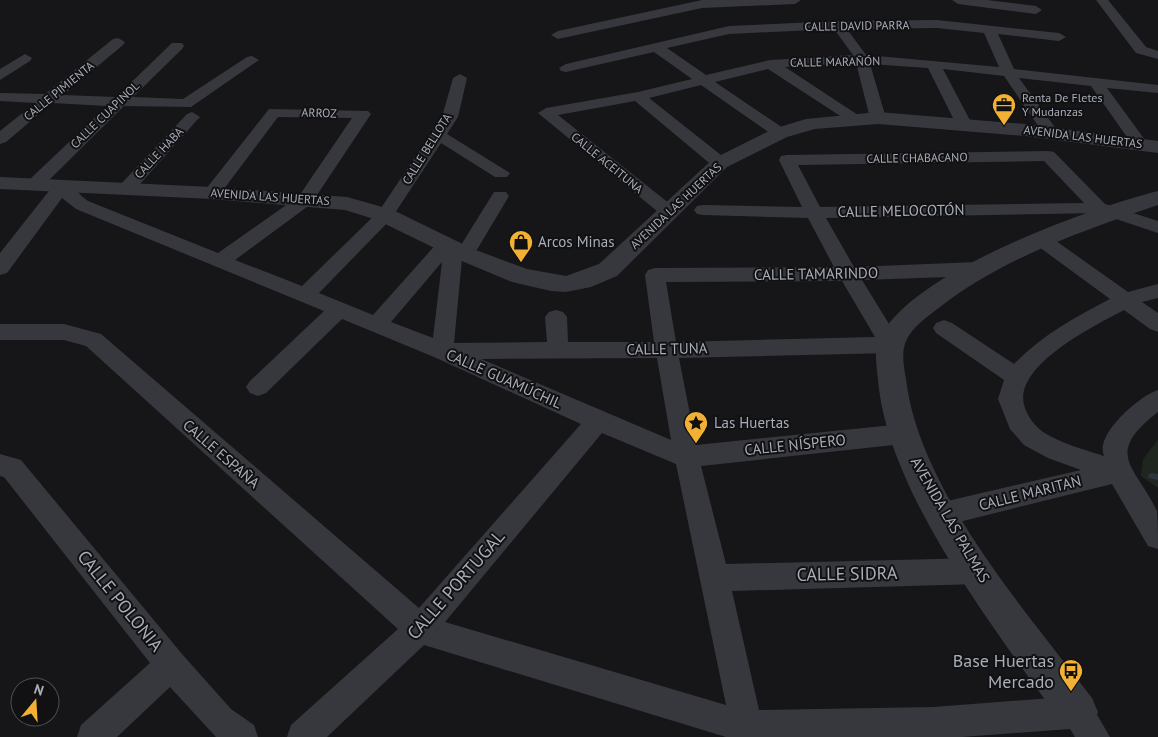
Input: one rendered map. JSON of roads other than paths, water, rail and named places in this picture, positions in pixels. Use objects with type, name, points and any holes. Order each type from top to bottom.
[{"type":"street","points":[[558,35],[702,4],[794,0]]},
{"type":"street","points":[[958,0],[1039,12]]},
{"type":"street","points":[[1102,0],[1141,50],[1152,54]]},
{"type":"street","points":[[702,4],[729,30]]},
{"type":"street","name":"CALLE DAVID PARRA","points":[[566,68],[729,30],[838,25],[937,24],[1059,37],[1039,12]]},
{"type":"street","points":[[838,25],[862,59],[878,118]]},
{"type":"street","points":[[990,30],[1008,72],[1051,133]]},
{"type":"street","name":"CALLE PIMIENTA","points":[[0,139],[118,42]]},
{"type":"street","name":"CALLE CUAPINOL","points":[[34,185],[177,46]]},
{"type":"street","points":[[656,47],[780,133]]},
{"type":"street","points":[[0,76],[25,58]]},
{"type":"street","name":"CALLE MARAÑÓN","points":[[546,113],[638,96],[770,64],[862,59],[933,64],[1098,84],[1158,89]]},
{"type":"street","name":"CALLE HABA","points":[[126,189],[189,111],[252,60]]},
{"type":"street","points":[[770,64],[853,118]]},
{"type":"street","points":[[933,64],[964,124]]},
{"type":"street","name":"CALLE BELLOTA","points":[[305,295],[385,215],[450,117],[460,78]]},
{"type":"street","points":[[1098,84],[1149,145]]},
{"type":"street","points":[[638,96],[720,163]]},
{"type":"street","points":[[0,97],[118,102],[189,111]]},
{"type":"street","name":"ARROZ","points":[[212,193],[274,112],[364,114],[305,200]]},
{"type":"street","name":"CALLE ACEITUNA","points":[[546,113],[669,212]]},
{"type":"street","name":"AVENIDA LAS HUERTAS","points":[[0,184],[212,193],[347,204],[385,215],[455,249],[538,281],[566,284],[582,281],[608,270],[720,163],[780,133],[813,123],[853,118],[878,118],[964,124],[1149,145]]},
{"type":"street","points":[[438,135],[501,173]]},
{"type":"street","name":"CALLE CHABACANO","points":[[813,213],[787,160],[1048,156],[1106,210]]},
{"type":"street","points":[[0,268],[9,240],[62,186]]},
{"type":"street","name":"CALLE GUAMÚCHIL","points":[[62,186],[74,201],[82,205],[442,351],[598,421],[686,457]]},
{"type":"street","points":[[376,325],[455,249],[500,196]]},
{"type":"street","points":[[813,213],[847,274],[891,344],[901,328],[915,312],[945,288],[977,269],[1106,210],[1158,198]]},
{"type":"street","points":[[220,260],[305,200]]},
{"type":"street","name":"CALLE MELOCOTÓN","points":[[703,210],[813,213],[1106,210]]},
{"type":"street","points":[[1106,210],[1158,227]]},
{"type":"street","points":[[1042,240],[1158,324]]},
{"type":"street","points":[[442,351],[455,249]]},
{"type":"street","name":"CALLE TAMARINDO","points":[[666,350],[655,275],[847,274],[977,269]]},
{"type":"street","points":[[1118,472],[1057,451],[1033,438],[1018,422],[1010,399],[1016,377],[1038,353],[1089,319],[1124,300],[1158,291]]},
{"type":"street","points":[[258,387],[339,309]]},
{"type":"street","points":[[556,316],[558,350]]},
{"type":"street","points":[[944,328],[1016,377]]},
{"type":"street","name":"CALLE ESPAÑA","points":[[0,332],[64,332],[93,340],[420,629]]},
{"type":"street","name":"CALLE TUNA","points":[[442,351],[666,350],[891,344]]},
{"type":"street","name":"AVENIDA LAS PALMAS","points":[[891,344],[892,399],[917,469],[978,571],[1086,724]]},
{"type":"street","points":[[666,350],[686,457],[716,578],[748,732]]},
{"type":"street","points":[[1158,399],[1132,419],[1114,445],[1118,472],[1158,537]]},
{"type":"street","name":"CALLE PORTUGAL","points":[[303,737],[420,629],[598,421]]},
{"type":"street","name":"CALLE NÍSPERO","points":[[686,457],[903,434]]},
{"type":"street","name":"CALLE POLONIA","points":[[0,465],[12,468],[171,664],[220,720],[242,737]]},
{"type":"street","name":"CALLE MARITAN","points":[[943,514],[1118,472]]},
{"type":"street","name":"CALLE SIDRA","points":[[716,578],[978,571]]},
{"type":"street","points":[[420,629],[748,732],[935,730],[1086,724]]},
{"type":"street","points":[[93,737],[171,664]]},
{"type":"waterway","name":"Las Huertas","points":[[1152,476],[1158,477]]},
{"type":"place","name":"Renta De Fletes Y Mudanzas","points":[[1004,126]]},
{"type":"place","name":"Arcos Minas","points":[[521,263]]},
{"type":"place","name":"Las Huertas","points":[[696,444]]},
{"type":"place","name":"Base Huertas Mercado","points":[[1071,692]]}]
